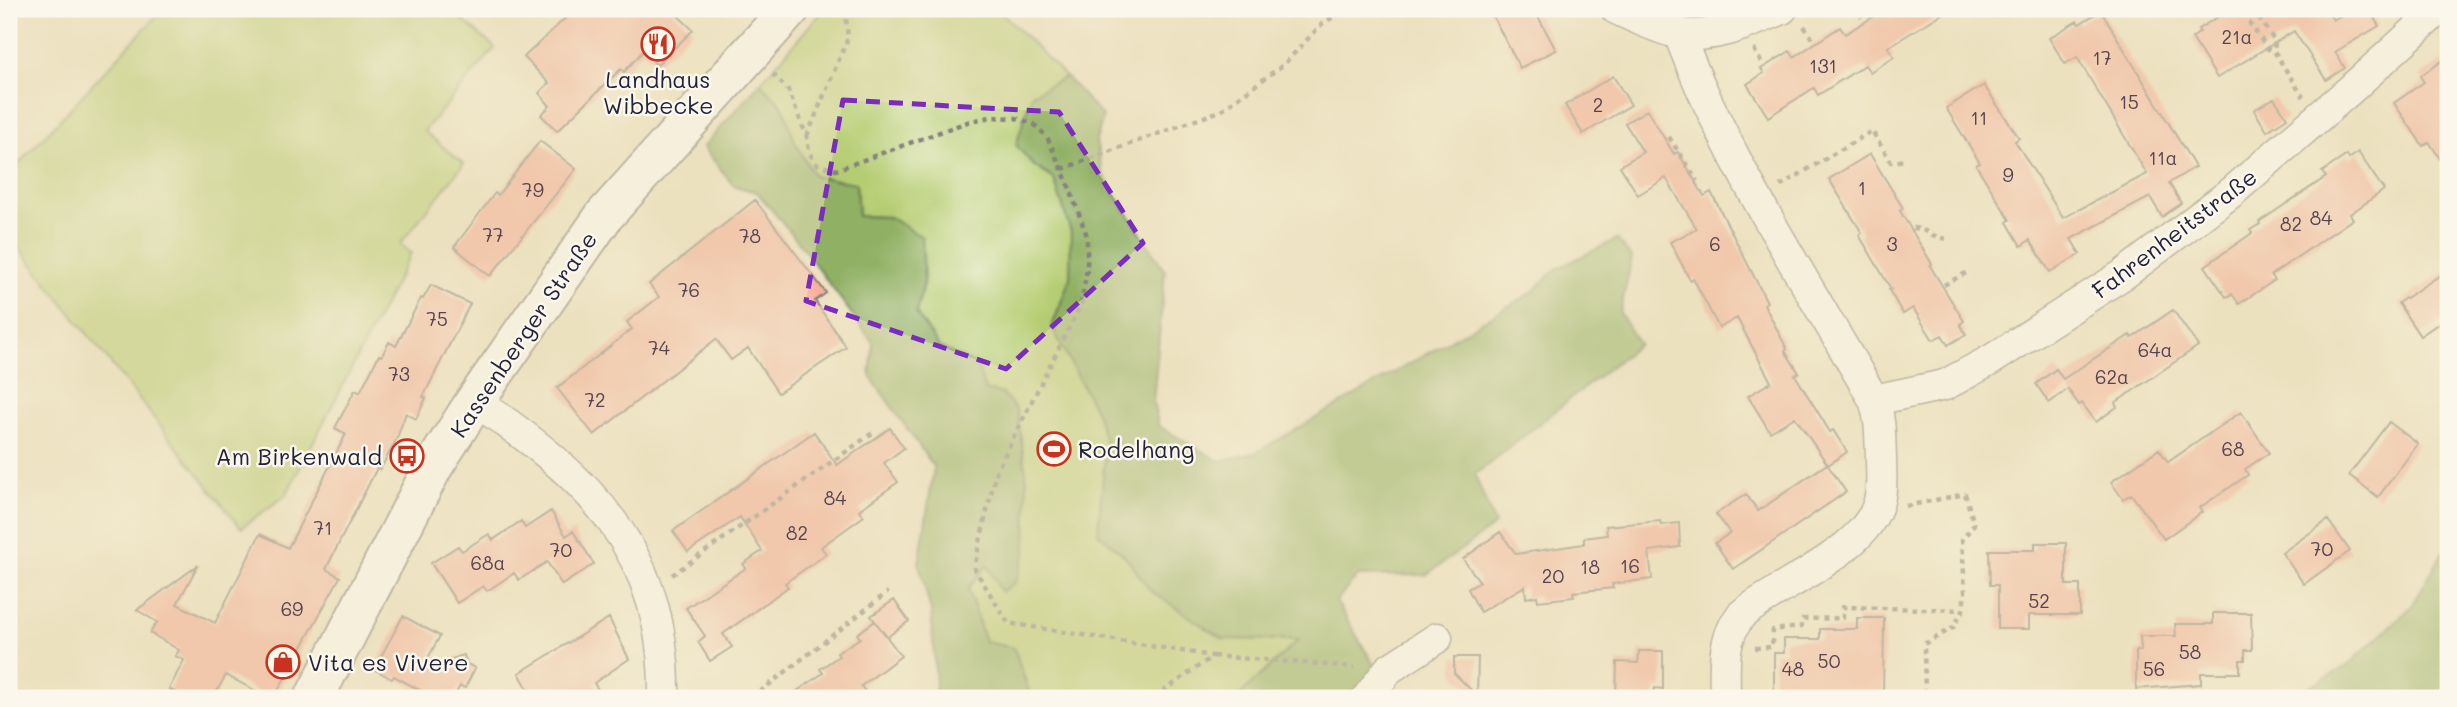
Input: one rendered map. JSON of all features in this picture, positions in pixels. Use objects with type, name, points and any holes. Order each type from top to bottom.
[{"type":"street","name":"Kassenberger Straße","points":[[314,698],[433,467],[475,401],[604,216],[790,9]]},
{"type":"street","points":[[1616,9],[1646,24],[1679,34],[1709,34],[1782,9]]},
{"type":"street","name":"Fahrenheitstraße","points":[[1874,400],[1945,385],[2010,348],[2124,274],[2232,192],[2439,9]]},
{"type":"street","points":[[1679,34],[1711,111],[1758,199],[1874,400],[1878,412],[1881,470],[1879,502],[1875,512],[1854,538],[1833,556],[1741,615],[1732,626],[1726,644],[1725,698]]},
{"type":"street","points":[[475,401],[563,467],[612,517],[627,542],[658,623],[664,664],[664,698]]},
{"type":"street","points":[[1367,698],[1388,669],[1437,638]]},
{"type":"path","points":[[807,137],[848,38],[845,9]]},
{"type":"path","points":[[1062,169],[1220,111],[1283,65],[1323,23],[1348,9]]},
{"type":"path","points":[[1856,9],[1861,18]]},
{"type":"path","points":[[2254,9],[2274,42],[2274,51],[2317,119]]},
{"type":"path","points":[[2249,22],[2268,49],[2274,51]]},
{"type":"path","points":[[751,50],[788,90],[807,137],[809,152],[816,164],[835,170],[970,121],[990,117],[1016,118],[1034,124],[1047,137],[1062,169],[1087,236],[1087,268],[1081,304],[996,472],[974,568],[1008,623],[1213,656],[1388,669]]},
{"type":"path","points":[[1758,199],[1872,131],[1891,162],[1906,160]]},
{"type":"path","points":[[1669,137],[1697,181]]},
{"type":"path","points":[[1913,228],[1921,229],[1934,239],[1949,239]]},
{"type":"path","points":[[1944,285],[1966,272]]},
{"type":"path","points":[[648,591],[874,432]]},
{"type":"path","points":[[1875,512],[1965,494],[1974,524],[1962,540],[1965,592],[1963,610],[1953,628],[1924,644],[1925,698]]},
{"type":"path","points":[[752,698],[888,592]]},
{"type":"path","points":[[1726,644],[1747,648],[1772,648],[1773,630],[1801,627],[1803,619],[1843,618],[1843,607],[1963,610]]},
{"type":"path","points":[[1154,698],[1213,656]]},
{"type":"highlighted area","points":[[843,100],[1059,112],[1143,243],[1006,369],[806,301]]},
{"type":"green space","points":[[163,9],[450,9],[495,48],[424,131],[464,164],[400,244],[411,253],[286,495],[241,528],[9,235],[9,174]]},
{"type":"green space","points":[[824,9],[998,9],[1066,77],[1032,94],[1033,165],[1054,179],[1071,232],[1070,278],[1052,327],[1097,414],[1106,444],[1098,533],[1125,556],[1151,591],[1223,639],[1299,640],[1237,698],[1031,698],[1014,648],[985,642],[968,589],[987,565],[1026,551],[1027,481],[1017,411],[985,390],[977,366],[939,347],[915,312],[924,281],[889,217],[858,216],[856,183],[814,177],[795,142],[783,106],[760,83]]},
{"type":"green space","points":[[1066,77],[1103,117],[1096,141],[1103,174],[1165,271],[1153,403],[1159,426],[1219,461],[1255,453],[1533,292],[1554,270],[1617,239],[1632,258],[1620,313],[1639,344],[1475,475],[1495,525],[1426,575],[1358,576],[1336,601],[1386,685],[1375,698],[1237,698],[1298,640],[1223,639],[1151,591],[1125,556],[1098,533],[1106,444],[1097,414],[1052,327],[1070,278],[1071,232],[1054,179],[1033,165],[1016,145],[1032,94]]},
{"type":"green space","points":[[760,83],[783,106],[795,142],[814,176],[856,183],[858,216],[889,217],[922,237],[924,281],[916,313],[939,347],[977,366],[985,390],[1003,394],[1017,411],[1027,481],[1026,551],[1016,582],[1001,592],[987,565],[968,589],[985,642],[1014,648],[1031,698],[934,698],[936,685],[931,612],[919,564],[934,467],[870,376],[873,343],[797,240],[757,192],[734,186],[703,147]]},
{"type":"green space","points":[[2448,543],[2448,698],[2288,698],[2346,667],[2412,606]]},
{"type":"building","points":[[575,9],[671,9],[693,30],[657,65],[643,51],[624,72],[621,69],[557,131],[541,115],[550,106],[539,93],[549,83],[524,57]]},
{"type":"building","points":[[1489,9],[1534,9],[1556,50],[1520,68]]},
{"type":"building","points":[[1886,9],[1950,9],[1888,47],[1894,57],[1870,72],[1865,65],[1818,95],[1814,88],[1768,117],[1747,84],[1764,73],[1761,69],[1790,51],[1794,57],[1840,27],[1845,34]]},
{"type":"building","points":[[2231,9],[2330,9],[2327,11],[2333,20],[2352,9],[2368,9],[2379,26],[2335,52],[2345,68],[2326,80],[2294,31],[2217,78],[2192,38],[2200,32],[2198,29]]},
{"type":"building","points":[[2101,11],[2195,167],[2169,183],[2181,203],[2162,217],[2150,197],[2071,239],[2080,254],[2050,272],[2030,240],[2021,246],[2007,222],[2010,220],[1976,165],[1980,163],[1946,108],[1984,85],[2019,138],[2015,141],[2063,218],[2147,174],[2077,57],[2065,64],[2049,38],[2077,21],[2079,24]]},
{"type":"building","points":[[2448,57],[2448,171],[2429,142],[2423,146],[2394,103],[2424,82],[2420,76]]},
{"type":"building","points":[[1613,76],[1631,105],[1583,134],[1565,105]]},
{"type":"building","points":[[2274,98],[2287,118],[2267,131],[2254,110]]},
{"type":"building","points":[[1647,110],[1674,154],[1678,152],[1704,196],[1711,192],[1767,302],[1764,304],[1787,349],[1785,351],[1799,373],[1795,375],[1830,432],[1833,430],[1847,452],[1828,465],[1795,417],[1770,432],[1748,396],[1771,382],[1737,318],[1719,328],[1693,278],[1690,280],[1670,242],[1697,229],[1666,178],[1638,195],[1620,166],[1643,152],[1625,123]]},
{"type":"building","points":[[540,141],[576,169],[490,276],[454,247],[495,193],[498,195]]},
{"type":"building","points":[[2358,152],[2384,190],[2350,214],[2353,219],[2271,275],[2275,280],[2239,304],[2232,294],[2226,297],[2205,266],[2252,233],[2250,230],[2260,224],[2259,222],[2326,177],[2322,172],[2347,155],[2349,159]]},
{"type":"building","points":[[1870,154],[1903,208],[1900,211],[1932,264],[1930,266],[1964,321],[1960,324],[1966,334],[1948,345],[1942,335],[1933,340],[1913,308],[1903,314],[1859,235],[1862,233],[1829,179]]},
{"type":"building","points":[[755,200],[826,293],[815,301],[846,347],[778,393],[748,348],[731,360],[716,339],[594,435],[557,388],[632,329],[627,322],[659,297],[649,284]]},
{"type":"building","points":[[2448,270],[2448,317],[2420,336],[2398,303]]},
{"type":"building","points":[[431,285],[470,304],[423,397],[426,398],[416,419],[406,413],[397,438],[380,470],[377,468],[326,569],[340,577],[274,698],[269,698],[226,675],[213,698],[186,698],[169,689],[184,660],[175,656],[179,650],[150,633],[157,622],[137,610],[198,565],[177,604],[215,623],[260,534],[288,548],[346,434],[335,428],[355,390],[360,392],[379,355],[382,356],[389,342],[396,346],[421,298],[423,299]]},
{"type":"building","points":[[2173,310],[2198,346],[2115,403],[2117,407],[2096,422],[2068,389],[2049,403],[2036,384],[2056,369],[2063,379]]},
{"type":"building","points":[[2241,412],[2269,453],[2245,469],[2248,475],[2199,508],[2202,512],[2164,539],[2131,494],[2123,499],[2111,482],[2159,449],[2168,462]]},
{"type":"building","points":[[2389,422],[2418,444],[2378,497],[2349,475]]},
{"type":"building","points":[[890,428],[904,448],[884,463],[898,482],[859,510],[864,516],[821,547],[826,554],[785,583],[788,587],[723,634],[732,647],[710,661],[698,642],[705,636],[686,608],[746,568],[743,564],[762,551],[740,517],[688,552],[673,531],[814,432],[837,465]]},
{"type":"building","points":[[1827,464],[1846,492],[1733,569],[1715,543],[1730,533],[1716,514],[1746,494],[1758,511]]},
{"type":"building","points":[[551,511],[566,536],[573,531],[594,564],[562,585],[547,562],[519,580],[514,573],[487,591],[483,586],[457,603],[431,563],[458,546],[462,551],[489,534],[493,540],[521,521],[525,528]]},
{"type":"building","points":[[2328,520],[2350,551],[2304,584],[2282,553]]},
{"type":"building","points":[[1660,521],[1661,525],[1679,523],[1680,547],[1649,551],[1652,579],[1612,584],[1613,588],[1573,592],[1574,597],[1538,601],[1537,596],[1526,598],[1525,586],[1480,612],[1468,589],[1480,582],[1463,559],[1500,532],[1516,554],[1584,544],[1584,538],[1607,535],[1606,526]]},
{"type":"building","points":[[2035,543],[2066,543],[2066,585],[2080,585],[2080,615],[2029,615],[2029,629],[1998,629],[1998,585],[1990,585],[1989,550],[2035,550]]},
{"type":"building","points":[[894,600],[909,621],[887,637],[871,616]]},
{"type":"building","points":[[2213,613],[2251,613],[2252,650],[2245,650],[2245,660],[2240,660],[2240,673],[2201,673],[2201,684],[2136,689],[2136,651],[2141,651],[2140,636],[2176,636],[2175,624],[2213,624]]},
{"type":"building","points":[[403,616],[440,636],[422,669],[464,655],[467,664],[475,668],[465,688],[460,686],[453,698],[434,698],[394,676],[392,679],[374,669]]},
{"type":"building","points":[[609,618],[629,659],[594,683],[603,698],[533,698],[519,673]]},
{"type":"building","points":[[1857,618],[1884,618],[1883,698],[1788,698],[1788,693],[1774,693],[1774,653],[1784,653],[1784,639],[1820,639],[1820,629],[1857,629]]},
{"type":"building","points":[[875,621],[901,656],[861,686],[870,698],[787,698],[823,673],[820,669],[839,656],[837,653],[860,638],[857,634]]},
{"type":"building","points":[[1639,651],[1663,651],[1663,689],[1655,688],[1654,698],[1616,698],[1617,662],[1638,663]]},
{"type":"building","points":[[1454,657],[1478,657],[1477,696],[1454,673]]},
{"type":"place","name":"Landhaus Wibbecke","points":[[658,44]]},
{"type":"place","name":"Rodelhang","points":[[1054,449]]},
{"type":"place","name":"Am Birkenwald","points":[[407,456]]},
{"type":"place","name":"Vita es Vivere","points":[[283,662]]}]
